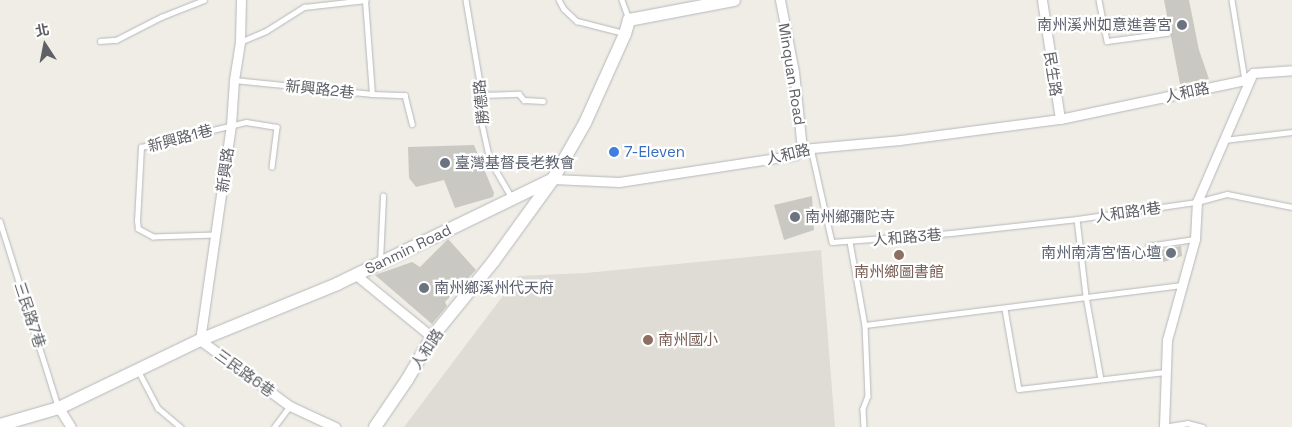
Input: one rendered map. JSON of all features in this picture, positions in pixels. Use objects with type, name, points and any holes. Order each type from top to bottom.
[{"type":"main road","points":[[552,179],[585,123],[625,34],[629,20],[715,2],[734,0]]},
{"type":"main road","name":"Sanmin Road","points":[[0,425],[59,408],[200,340],[380,264],[552,179]]},
{"type":"main road","name":"人和路","points":[[375,427],[407,380],[432,337],[493,262],[552,179]]},
{"type":"street","name":"新興路","points":[[200,340],[231,125],[234,80],[240,42],[241,0]]},
{"type":"street","name":"Minquan Road","points":[[780,0],[806,149]]},
{"type":"street","name":"民生路","points":[[1042,0],[1060,119]]},
{"type":"street","points":[[1163,427],[1167,340],[1195,239],[1197,202],[1222,140],[1253,73],[1292,70]]},
{"type":"street","name":"人和路","points":[[552,179],[619,182],[796,155],[806,149],[1060,119],[1245,80],[1253,73]]},
{"type":"street","points":[[356,275],[432,337]]},
{"type":"street","name":"三民路6巷","points":[[200,340],[290,406],[334,427]]},
{"type":"street","points":[[59,408],[71,427]]},
{"type":"lane","points":[[100,41],[116,40],[161,17],[204,0]]},
{"type":"lane","points":[[240,42],[266,31],[304,8],[366,0]]},
{"type":"lane","name":"新興路2巷","points":[[234,80],[372,94],[366,0]]},
{"type":"lane","name":"勝德路","points":[[466,0],[482,95],[480,115],[490,160],[512,199]]},
{"type":"lane","points":[[559,0],[564,9],[577,21],[625,34]]},
{"type":"lane","points":[[622,0],[629,20]]},
{"type":"lane","points":[[1099,0],[1107,41],[1167,33]]},
{"type":"lane","points":[[1232,0],[1245,80]]},
{"type":"lane","points":[[372,94],[405,95],[412,124]]},
{"type":"lane","points":[[482,95],[518,94],[524,100],[543,101]]},
{"type":"lane","name":"新興路1巷","points":[[215,235],[153,237],[138,230],[141,147],[246,122],[277,128],[272,168]]},
{"type":"lane","points":[[1222,140],[1292,132]]},
{"type":"lane","name":"人和路3巷","points":[[806,149],[832,242],[850,242],[1077,219]]},
{"type":"lane","name":"人和路1巷","points":[[1101,380],[1086,296],[1077,219],[1197,202],[1227,194],[1292,207]]},
{"type":"lane","points":[[380,264],[383,196]]},
{"type":"lane","name":"三民路7巷","points":[[0,221],[59,408]]},
{"type":"lane","points":[[1148,246],[1195,239]]},
{"type":"lane","points":[[850,242],[865,325],[868,396],[863,409],[864,427]]},
{"type":"lane","points":[[865,325],[1005,309],[1086,296],[1183,285]]},
{"type":"lane","points":[[1005,309],[1019,389],[1166,372]]},
{"type":"lane","points":[[138,371],[158,408],[178,426]]},
{"type":"lane","name":"三民路6巷","points":[[274,427],[290,406]]},
{"type":"lane","points":[[1163,427],[1186,423],[1203,427]]},
{"type":"shaded area","name":"南州國小","points":[[821,250],[835,427],[404,427],[518,276],[586,273]]},
{"type":"building","name":"南州溪州如意進善宮","points":[[1164,0],[1189,0],[1199,50],[1209,79],[1180,84]]},
{"type":"building","name":"臺灣基督長老教會","points":[[474,145],[494,193],[493,197],[455,208],[444,180],[416,187],[409,178],[408,147]]},
{"type":"building","name":"南州鄉彌陀寺","points":[[812,196],[814,230],[784,240],[774,205]]},
{"type":"building","name":"南州鄉溪州代天府","points":[[448,239],[476,270],[445,302],[447,306],[432,324],[375,275],[412,262],[420,267]]},
{"type":"building","name":"南州南清宮悟心壇","points":[[1181,246],[1182,256],[1163,262],[1160,250]]},
{"type":"place","name":"南州溪州如意進善宮","points":[[1182,25]]},
{"type":"place","name":"7-Eleven","points":[[614,152]]},
{"type":"place","name":"臺灣基督長老教會","points":[[445,163]]},
{"type":"place","name":"南州鄉彌陀寺","points":[[795,217]]},
{"type":"place","name":"南州南清宮悟心壇","points":[[1171,253]]},
{"type":"place","name":"南州鄉圖書館","points":[[899,255]]},
{"type":"place","name":"南州鄉溪州代天府","points":[[424,288]]},
{"type":"place","name":"南州國小","points":[[648,340]]}]
